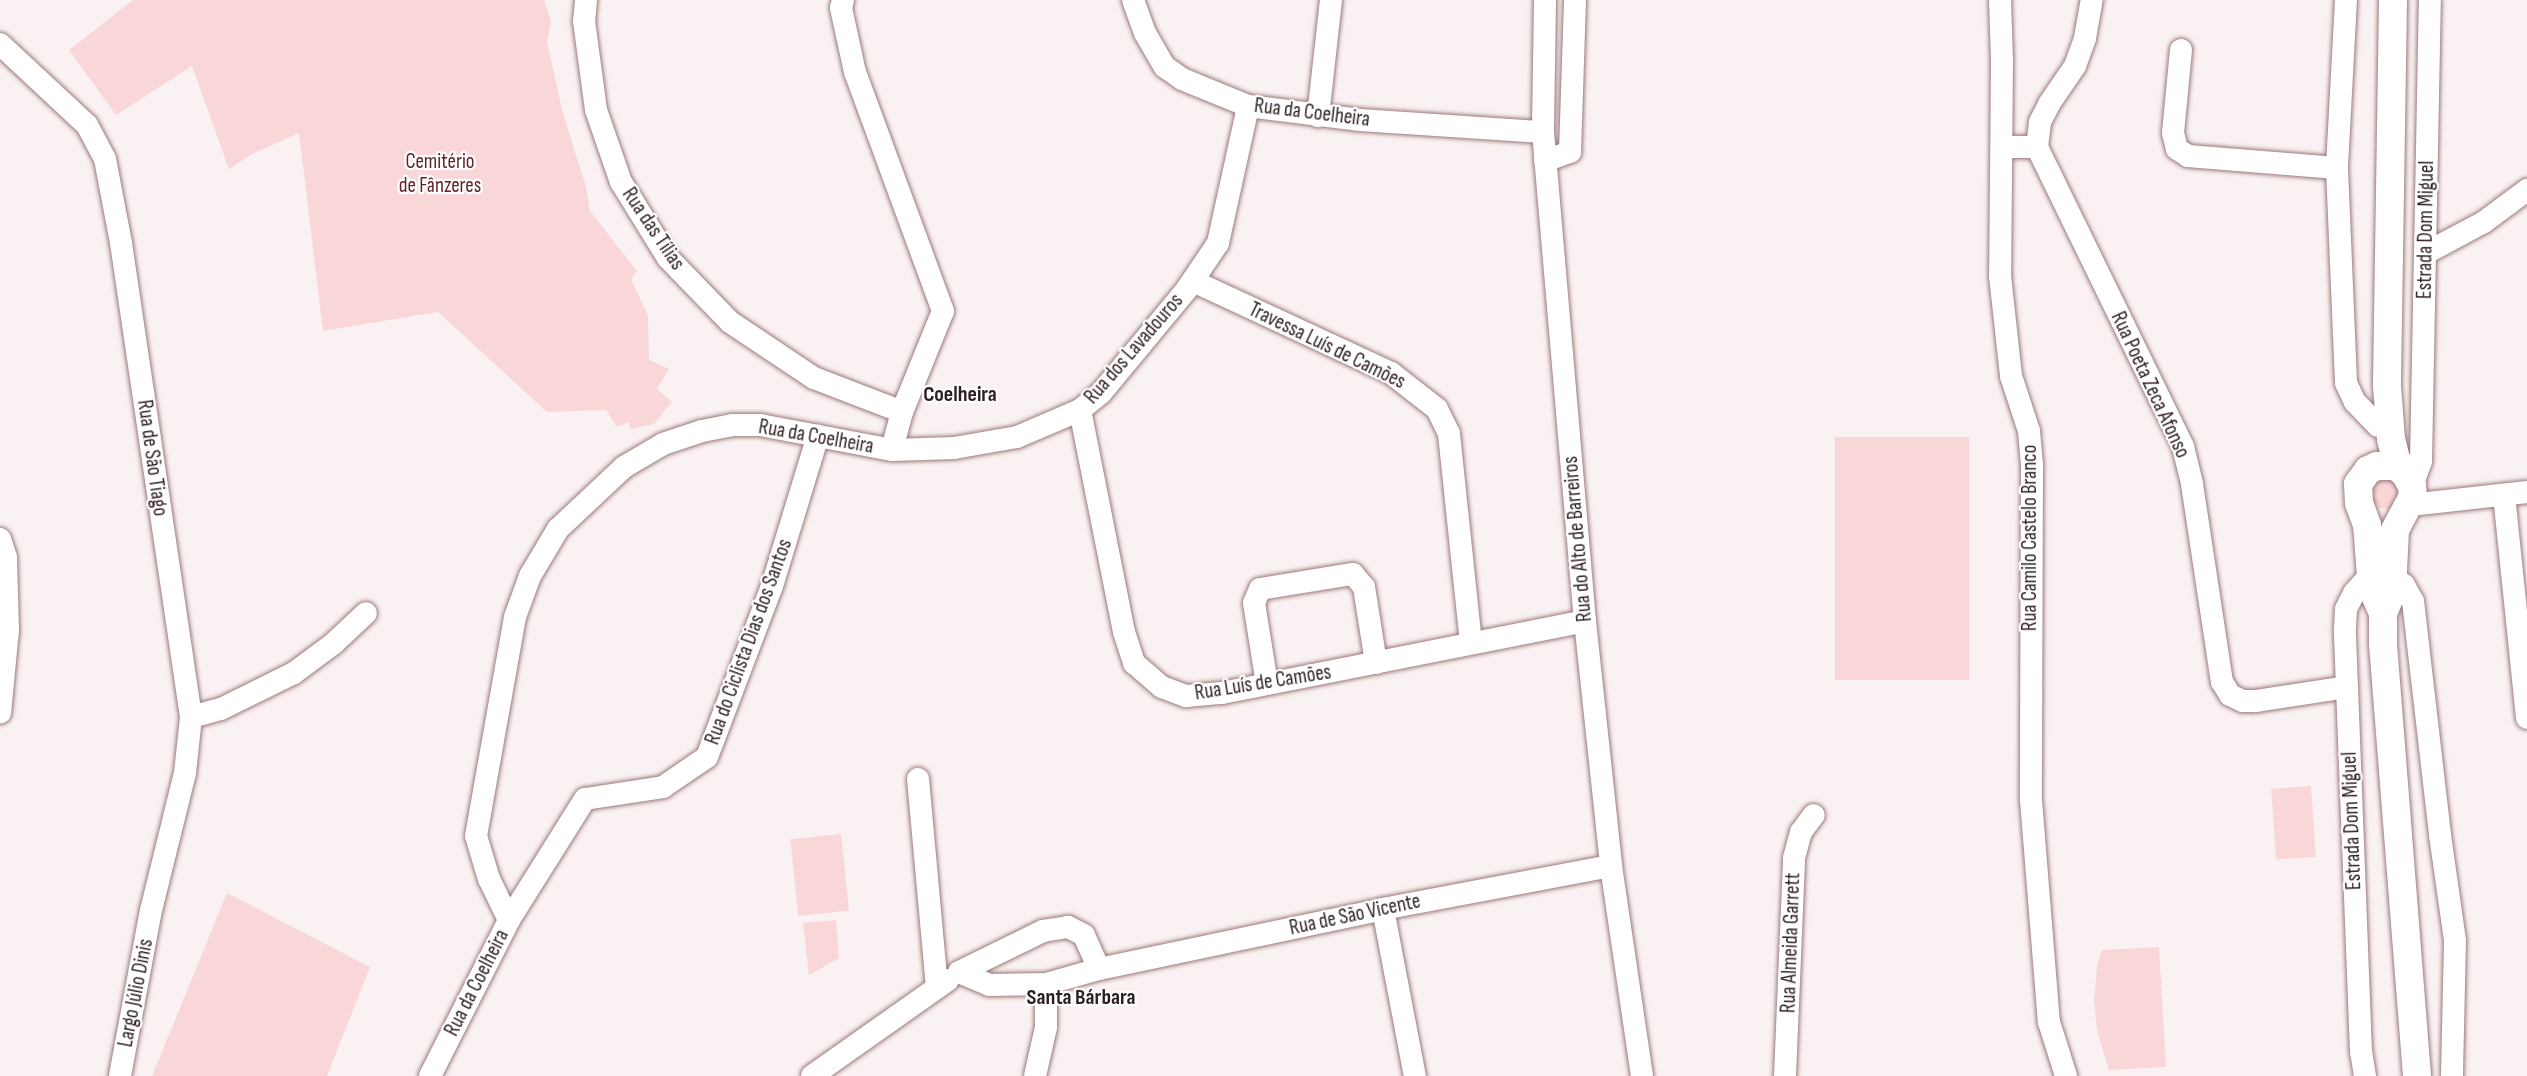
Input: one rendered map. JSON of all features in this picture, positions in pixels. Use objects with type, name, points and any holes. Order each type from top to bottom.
[{"type":"main road","name":"Estrada Dom Miguel","points":[[2382,575],[2396,530],[2414,489],[2391,439],[2387,386],[2393,0]]},
{"type":"main road","name":"Estrada Dom Miguel","points":[[2387,386],[2378,426],[2376,453],[2358,484],[2359,502],[2382,575],[2392,592],[2383,613],[2386,694],[2417,1076]]},
{"type":"main road","points":[[2363,510],[2379,520],[2388,520],[2414,489],[2386,465],[2368,470]]},
{"type":"street","name":"Rua das Tílias","points":[[586,0],[584,21],[596,110],[621,182],[668,258],[730,322],[814,378],[902,412]]},
{"type":"street","name":"Rua da Coelheira","points":[[430,1076],[509,920],[489,879],[476,836],[515,617],[530,576],[558,529],[624,467],[673,441],[702,430],[734,425],[760,425],[892,450],[902,412],[943,311],[855,72],[841,8],[843,0]]},
{"type":"street","name":"Rua da Coelheira","points":[[1133,0],[1145,33],[1165,67],[1182,79],[1248,106],[1318,116],[1543,132]]},
{"type":"street","points":[[1318,116],[1330,0]]},
{"type":"street","name":"Rua do Alto de Barreiros","points":[[1545,0],[1543,132],[1585,621],[1611,866],[1642,1076]]},
{"type":"street","points":[[1545,161],[1570,152],[1575,0]]},
{"type":"street","name":"Rua Camilo Castelo Branco","points":[[2000,0],[2002,147],[2000,276],[2005,341],[2011,376],[2029,431],[2032,464],[2031,800],[2049,1022],[2066,1076]]},
{"type":"street","points":[[2002,147],[2037,147],[2040,122],[2049,104],[2075,66],[2085,38],[2092,0]]},
{"type":"street","points":[[2346,0],[2337,168],[2346,383],[2355,402],[2378,426]]},
{"type":"street","name":"Estrada Dom Miguel","points":[[2414,489],[2426,253],[2430,0]]},
{"type":"street","name":"Rua de São Tiago","points":[[0,44],[87,125],[105,159],[121,243],[191,717],[185,773],[151,910]]},
{"type":"street","points":[[2181,50],[2173,133],[2177,149],[2188,156],[2337,168]]},
{"type":"street","name":"Rua dos Lavadouros","points":[[892,450],[954,448],[1017,437],[1080,410],[1101,393],[1193,281],[1218,243],[1248,106]]},
{"type":"street","name":"Rua Poeta Zeca Afonso","points":[[2037,147],[2183,447],[2192,484],[2222,682],[2230,695],[2243,701],[2347,687]]},
{"type":"street","points":[[2426,253],[2484,222],[2527,190]]},
{"type":"street","name":"Travessa Luís de Camões","points":[[1193,281],[1391,373],[1437,409],[1449,434],[1471,643]]},
{"type":"street","name":"Rua Luís de Camões","points":[[1080,410],[1124,632],[1134,663],[1162,687],[1186,696],[1222,693],[1585,621]]},
{"type":"street","name":"Rua do Ciclista Dias dos Santos","points":[[509,920],[585,799],[663,787],[707,757],[772,586],[818,436]]},
{"type":"street","points":[[2414,489],[2504,495],[2527,492]]},
{"type":"street","points":[[2504,495],[2527,718]]},
{"type":"street","points":[[0,538],[6,558],[8,630],[0,712]]},
{"type":"street","points":[[1268,684],[1254,603],[1260,589],[1353,573],[1364,587],[1376,663]]},
{"type":"street","points":[[2382,575],[2404,585],[2413,601],[2439,835],[2455,941],[2452,1076]]},
{"type":"street","name":"Estrada Dom Miguel","points":[[2365,1076],[2361,1052],[2346,609],[2354,593],[2382,575]]},
{"type":"street","points":[[191,717],[221,709],[294,673],[333,644],[366,613]]},
{"type":"street","points":[[918,779],[937,987]]},
{"type":"street","name":"Rua Almeida Garrett","points":[[1785,1076],[1794,858],[1801,832],[1814,815]]},
{"type":"street","name":"Rua de São Vicente","points":[[959,972],[989,985],[1046,984],[1099,969],[1383,909],[1611,866]]},
{"type":"street","points":[[1383,909],[1415,1076]]},
{"type":"street","name":"Largo Júlio Dinis","points":[[120,1076],[151,910]]},
{"type":"street","points":[[812,1076],[959,972],[1043,931],[1068,927],[1084,935],[1099,969]]},
{"type":"street","points":[[1035,1076],[1046,1028],[1046,984]]},
{"type":"green space","name":"Cemitério de Fânzeres","points":[[133,0],[544,0],[551,21],[547,42],[563,113],[586,187],[590,211],[637,271],[631,279],[648,316],[649,360],[669,369],[657,389],[672,402],[654,424],[631,429],[628,422],[617,427],[606,410],[547,412],[438,312],[323,331],[299,133],[254,153],[229,169],[192,66],[116,115],[69,50]]},
{"type":"green space","points":[[1835,437],[1969,437],[1969,680],[1835,680]]},
{"type":"green space","points":[[2384,475],[2402,487],[2390,509],[2379,508],[2371,501],[2371,485]]},
{"type":"green space","points":[[2311,786],[2316,857],[2276,860],[2271,789]]},
{"type":"green space","points":[[841,834],[849,911],[798,916],[790,839]]},
{"type":"green space","points":[[227,893],[370,967],[327,1076],[152,1076]]},
{"type":"green space","points":[[836,920],[839,958],[809,975],[803,923]]},
{"type":"green space","points":[[2159,947],[2166,1067],[2109,1070],[2097,1031],[2094,1001],[2097,966],[2102,950]]},
{"type":"district","name":"Coelheira","points":[[960,395]]},
{"type":"district","name":"Santa Bárbara","points":[[1081,998]]}]
